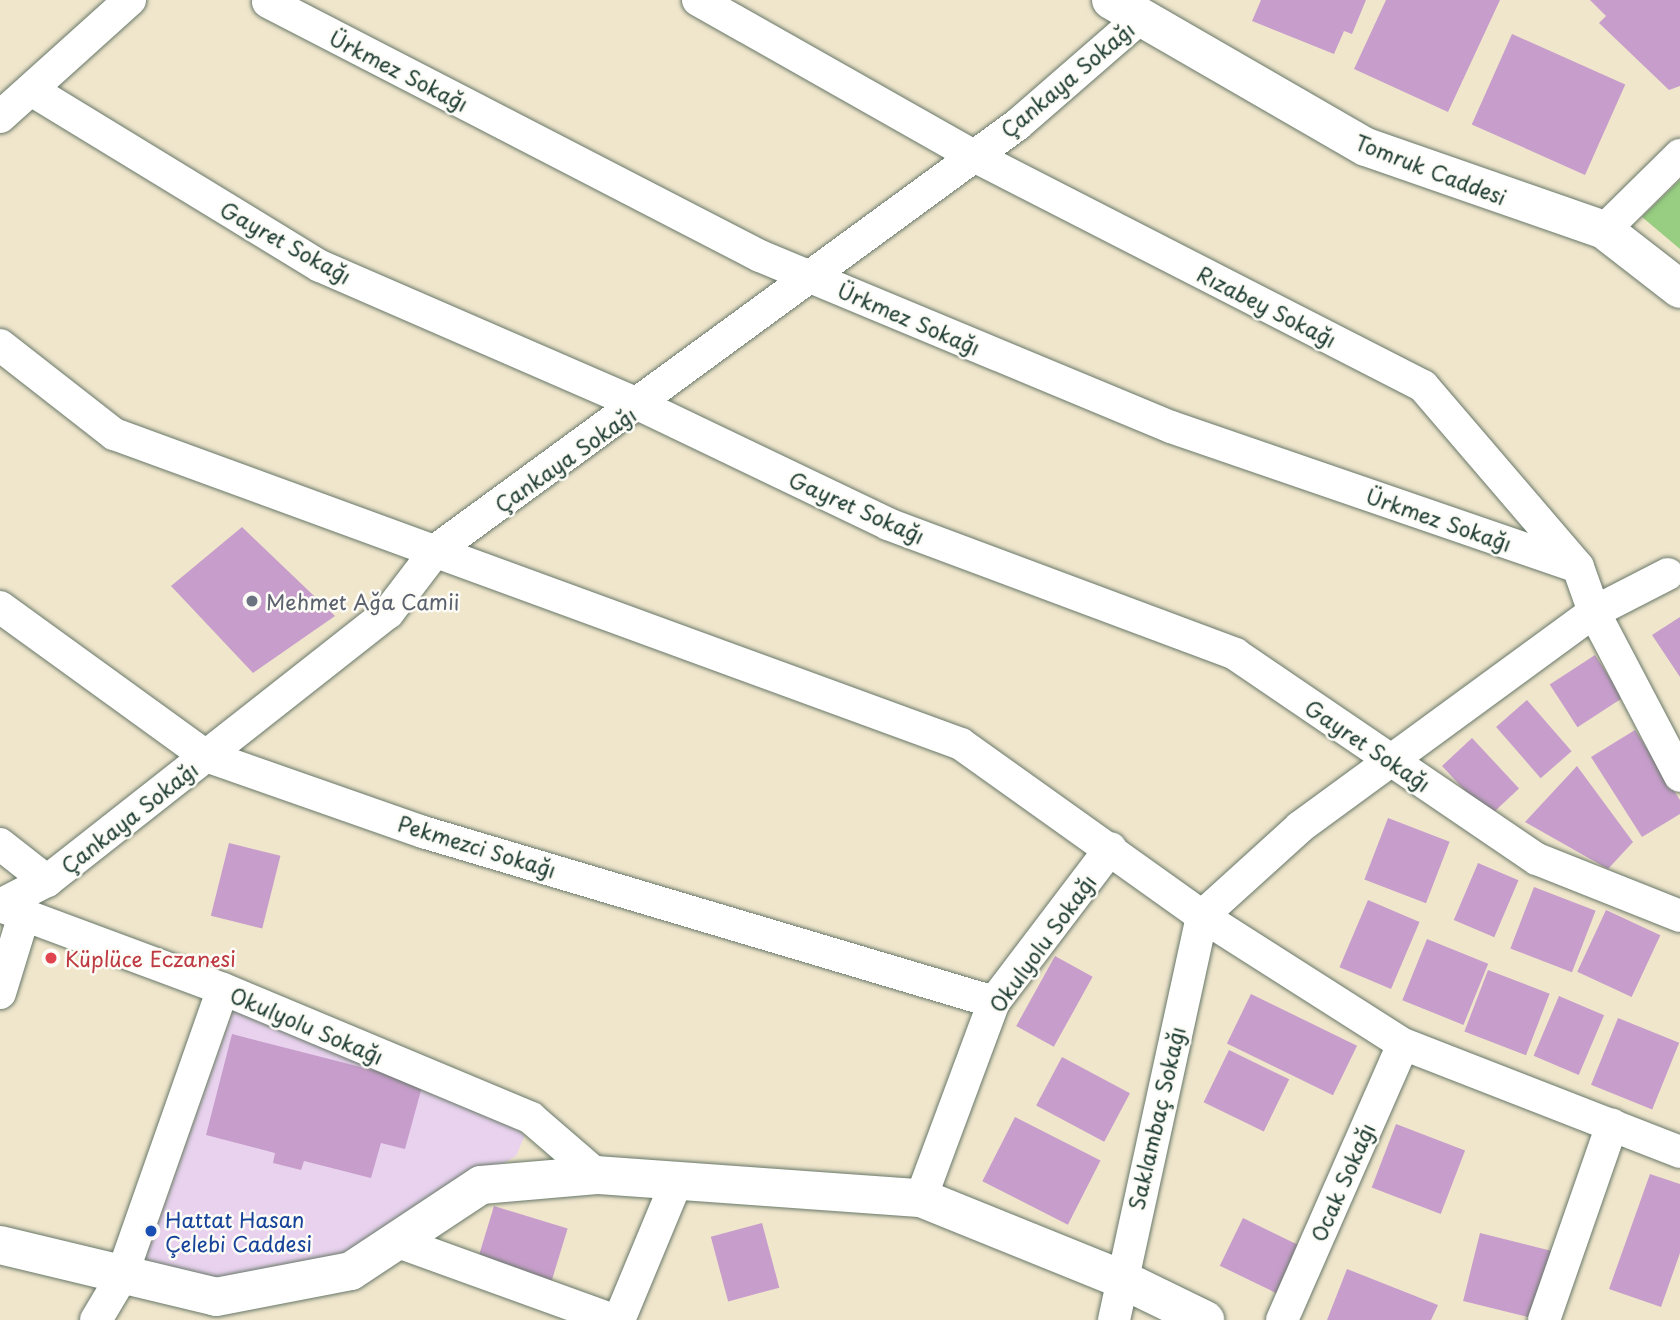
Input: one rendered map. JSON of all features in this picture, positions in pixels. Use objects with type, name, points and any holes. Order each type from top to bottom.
[{"type":"street","points":[[0,117],[33,91],[130,0]]},
{"type":"street","name":"Rızabey Sokağı","points":[[698,0],[971,154],[1423,386],[1578,567],[1594,612],[1680,776]]},
{"type":"street","name":"Ürkmez Sokağı","points":[[268,2],[806,275],[1171,427],[1578,567]]},
{"type":"street","name":"Çankaya Sokağı","points":[[8,909],[388,613],[436,550],[640,405],[806,275],[971,154],[1017,125],[1125,10]]},
{"type":"street","name":"Tomruk Caddesi","points":[[1125,10],[1366,148],[1604,230],[1680,289]]},
{"type":"street","name":"Gayret Sokağı","points":[[33,91],[320,266],[640,405],[888,524],[1235,654],[1537,859],[1680,916]]},
{"type":"street","points":[[1604,230],[1680,155]]},
{"type":"street","points":[[0,345],[114,435],[436,550],[961,744],[1111,848],[1202,916],[1403,1044],[1680,1152]]},
{"type":"street","points":[[1202,916],[1300,827],[1594,612],[1668,573]]},
{"type":"street","name":"Pekmezci Sokağı","points":[[0,607],[206,756],[423,832],[995,1002]]},
{"type":"street","points":[[0,844],[47,881]]},
{"type":"street","name":"Okulyolu Sokağı","points":[[922,1198],[995,1002],[1111,848]]},
{"type":"street","points":[[0,993],[8,909]]},
{"type":"street","name":"Okulyolu Sokağı","points":[[8,909],[223,989],[530,1118],[597,1175]]},
{"type":"street","name":"Saklambaç Sokağı","points":[[1114,1320],[1119,1278],[1202,916]]},
{"type":"street","points":[[96,1320],[121,1278],[223,989]]},
{"type":"street","name":"Ocak Sokağı","points":[[1282,1320],[1403,1044]]},
{"type":"street","points":[[1544,1320],[1612,1125]]},
{"type":"street","points":[[0,1245],[81,1262],[121,1278],[216,1297],[351,1271],[481,1185],[597,1175],[676,1184],[922,1198],[1119,1278],[1205,1320]]},
{"type":"street","points":[[398,1242],[616,1320],[676,1184]]},
{"type":"shaded area","points":[[234,1008],[467,1098],[525,1135],[516,1156],[337,1260],[230,1283],[144,1263]]},
{"type":"green space","points":[[1680,180],[1680,249],[1642,217]]},
{"type":"building","points":[[1261,0],[1366,0],[1352,34],[1344,31],[1334,54],[1252,21]]},
{"type":"building","points":[[1386,0],[1500,0],[1448,112],[1354,69]]},
{"type":"building","points":[[1590,0],[1680,0],[1680,86],[1669,90],[1599,23],[1606,16]]},
{"type":"building","points":[[1512,34],[1625,84],[1585,175],[1472,124]]},
{"type":"building","name":"Mehmet Ağa Camii","points":[[242,527],[335,616],[253,673],[171,586]]},
{"type":"building","points":[[1680,617],[1680,677],[1652,635]]},
{"type":"building","points":[[1595,655],[1623,698],[1577,727],[1550,684]]},
{"type":"building","points":[[1527,700],[1572,751],[1541,778],[1496,727]]},
{"type":"building","points":[[1635,730],[1680,800],[1680,814],[1642,837],[1591,757]]},
{"type":"building","points":[[1472,738],[1519,788],[1489,816],[1442,766]]},
{"type":"building","points":[[1577,766],[1633,842],[1608,869],[1525,822]]},
{"type":"building","points":[[1388,818],[1450,842],[1426,903],[1364,880]]},
{"type":"building","points":[[229,843],[280,856],[262,929],[211,916]]},
{"type":"building","points":[[1478,863],[1519,880],[1494,937],[1454,920]]},
{"type":"building","points":[[1534,887],[1596,911],[1572,972],[1510,949]]},
{"type":"building","points":[[1368,900],[1420,922],[1391,989],[1339,967]]},
{"type":"building","points":[[1606,910],[1660,935],[1632,997],[1577,972]]},
{"type":"building","points":[[1427,939],[1488,964],[1463,1025],[1402,1000]]},
{"type":"building","points":[[1055,956],[1093,977],[1054,1047],[1016,1026]]},
{"type":"building","points":[[1488,970],[1550,994],[1526,1055],[1464,1032]]},
{"type":"building","points":[[1251,994],[1357,1046],[1333,1095],[1227,1043]]},
{"type":"building","points":[[1559,996],[1604,1015],[1579,1075],[1534,1056]]},
{"type":"building","points":[[1618,1018],[1679,1043],[1652,1109],[1591,1085]]},
{"type":"building","points":[[232,1034],[423,1083],[405,1149],[381,1143],[371,1178],[304,1161],[301,1170],[273,1163],[275,1153],[206,1135]]},
{"type":"building","points":[[1229,1050],[1289,1079],[1264,1132],[1204,1102]]},
{"type":"building","points":[[1062,1057],[1130,1093],[1104,1142],[1036,1106]]},
{"type":"building","points":[[1015,1117],[1101,1161],[1068,1225],[982,1181]]},
{"type":"building","points":[[1396,1124],[1465,1151],[1441,1214],[1372,1187]]},
{"type":"building","points":[[1650,1174],[1680,1184],[1680,1253],[1661,1307],[1609,1289]]},
{"type":"building","points":[[494,1206],[568,1229],[549,1290],[475,1267]]},
{"type":"building","points":[[1243,1218],[1302,1247],[1279,1295],[1220,1266]]},
{"type":"building","points":[[762,1223],[779,1288],[728,1301],[711,1237]]},
{"type":"building","points":[[1480,1233],[1555,1252],[1538,1320],[1463,1301]]},
{"type":"building","points":[[1347,1269],[1438,1305],[1431,1320],[1327,1320]]},
{"type":"place","name":"Mehmet Ağa Camii","points":[[252,601]]},
{"type":"place","name":"Küplüce Eczanesi","points":[[51,958]]},
{"type":"place","name":"Hattat Hasan Çelebi Caddesi","points":[[151,1231]]}]
